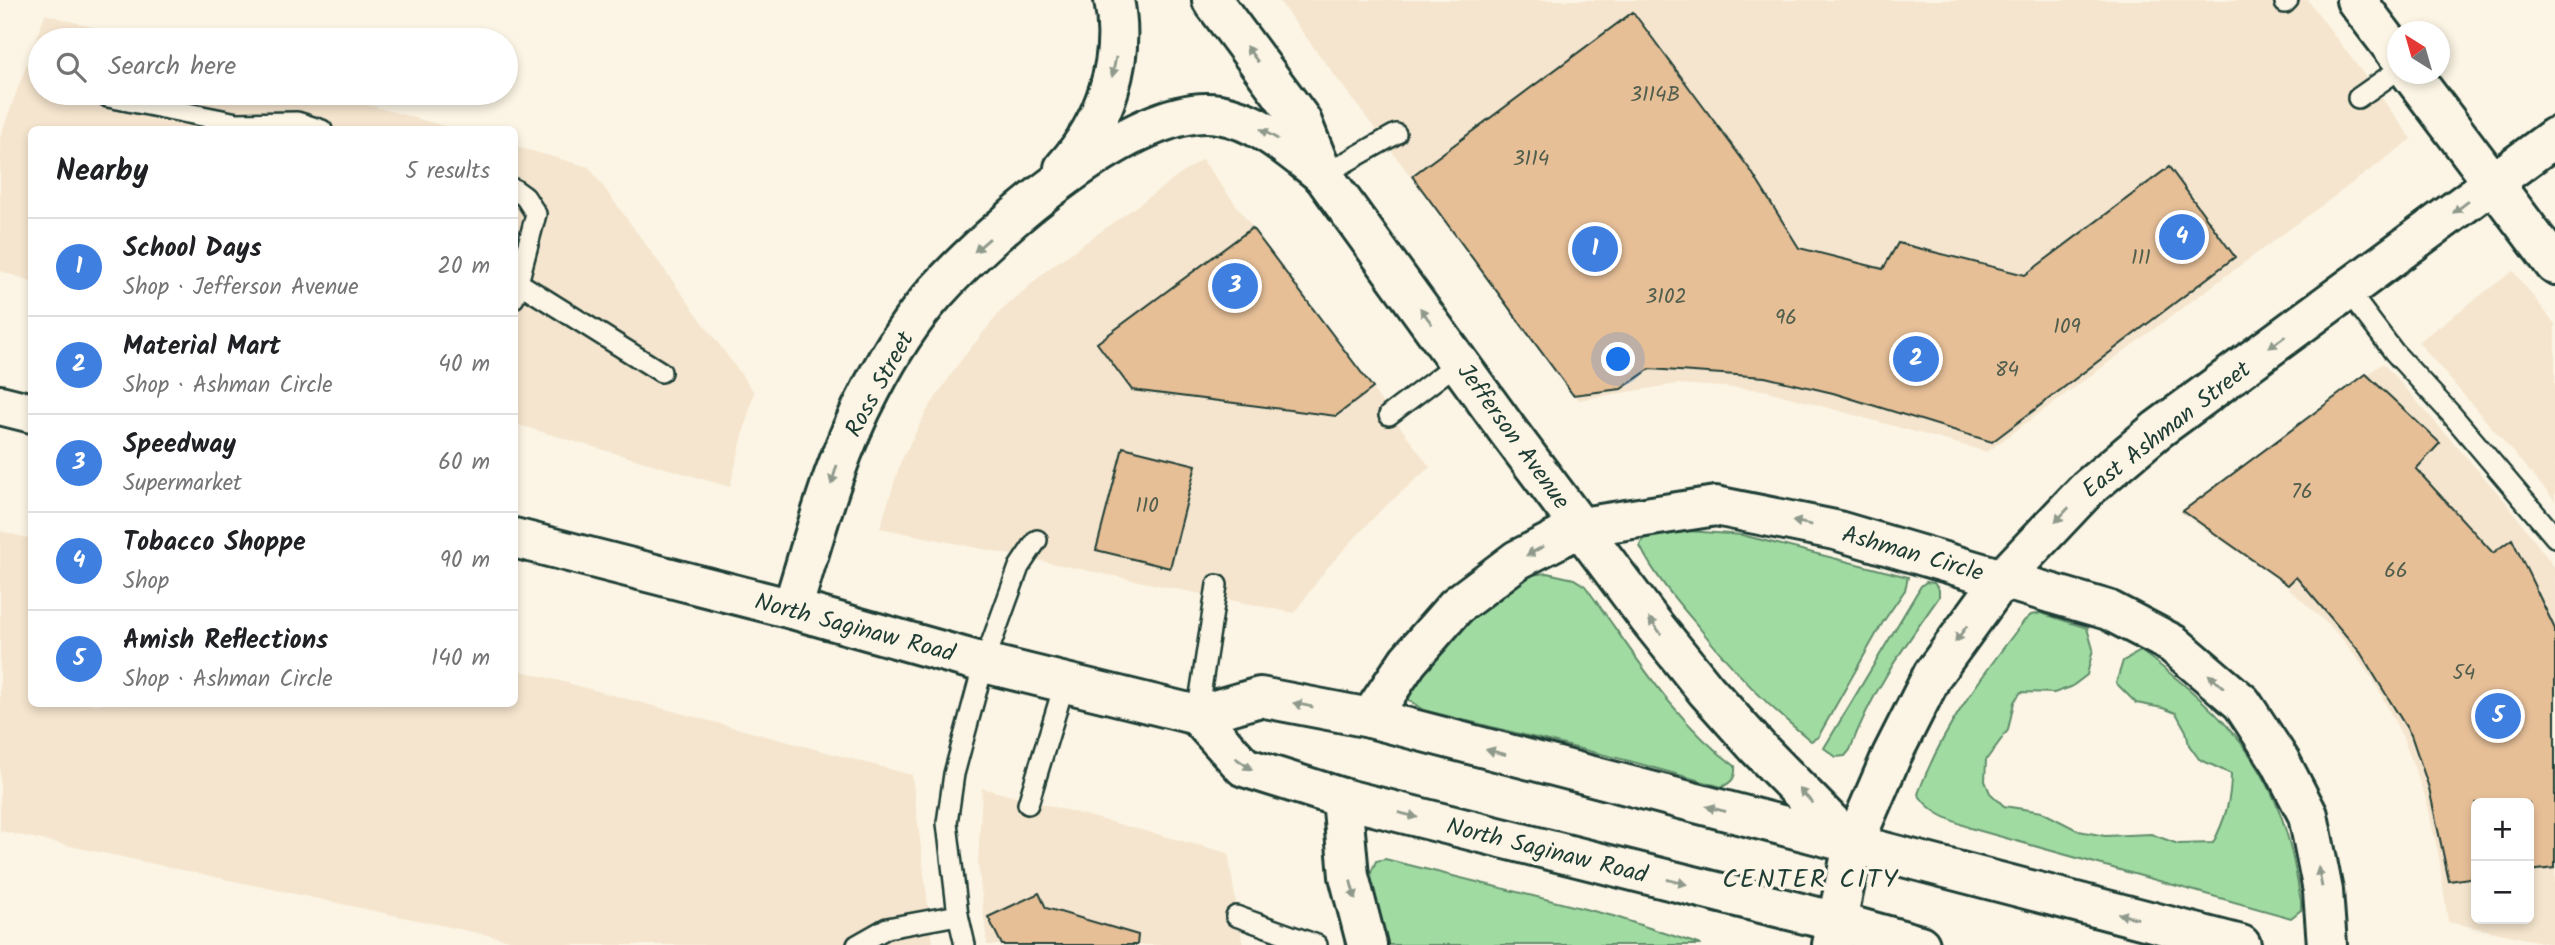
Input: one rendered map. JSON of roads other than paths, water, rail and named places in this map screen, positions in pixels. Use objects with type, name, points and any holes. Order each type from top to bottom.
[{"type":"street","name":"Ross Street","points":[[792,609],[840,454],[884,366],[933,295],[968,257],[1034,200],[1072,159],[1100,114],[1109,91],[1119,39],[1114,0]]},
{"type":"street","name":"Jefferson Avenue","points":[[1212,0],[1301,120],[1323,175],[1508,431],[1706,690],[1758,748],[1853,845]]},
{"type":"street","points":[[2356,0],[2387,41]]},
{"type":"street","points":[[2419,84],[2555,265]]},
{"type":"street","name":"Ross Street","points":[[1034,200],[1123,139],[1156,124],[1196,113],[1218,114],[1245,121],[1276,138],[1323,175]]},
{"type":"street","name":"East Ashman Street","points":[[1840,937],[1853,845],[1892,755],[1933,674],[2002,579],[2098,480],[2157,430],[2555,138]]},
{"type":"street","points":[[0,405],[28,412]]},
{"type":"street","name":"Ashman Circle","points":[[1370,718],[1408,660],[1456,606],[1517,560],[1581,527],[1716,506],[1836,530],[2108,610],[2174,644],[2242,703],[2280,761],[2308,814],[2323,891],[2327,945]]},
{"type":"street","name":"North Saginaw Road","points":[[518,539],[792,609],[984,663],[1197,715],[1260,697],[1370,718],[2241,945]]},
{"type":"street","name":"North Saginaw Road","points":[[1197,715],[1244,767],[1342,799],[1840,937],[1920,945]]},
{"type":"street","points":[[1342,799],[1349,876],[1367,945]]},
{"type":"lane","points":[[2358,98],[2387,78]]},
{"type":"lane","points":[[148,105],[237,123],[273,126],[297,122],[310,126]]},
{"type":"lane","points":[[1323,175],[1396,134]]},
{"type":"lane","points":[[518,192],[526,197],[536,214],[518,286]]},
{"type":"lane","points":[[2348,290],[2394,352],[2460,424],[2555,537]]},
{"type":"lane","points":[[518,291],[661,372]]},
{"type":"lane","points":[[1389,415],[1459,362]]},
{"type":"lane","points":[[965,945],[958,915],[947,823],[954,774],[984,663],[1019,567],[1037,540]]},
{"type":"lane","points":[[1197,715],[1217,585]]},
{"type":"lane","points":[[1028,804],[1065,682]]},
{"type":"lane","points":[[857,945],[887,928],[958,915]]},
{"type":"lane","points":[[1237,916],[1317,945]]},
{"type":"place","name":"Tobacco Shoppe","points":[[2182,237]]},
{"type":"place","name":"School Days","points":[[1595,249]]},
{"type":"place","name":"Speedway","points":[[1235,286]]},
{"type":"place","name":"Material Mart","points":[[1916,359]]},
{"type":"place","name":"Amish Reflections","points":[[2498,716]]},
{"type":"district","name":"CENTER CITY","points":[[1811,878]]}]
